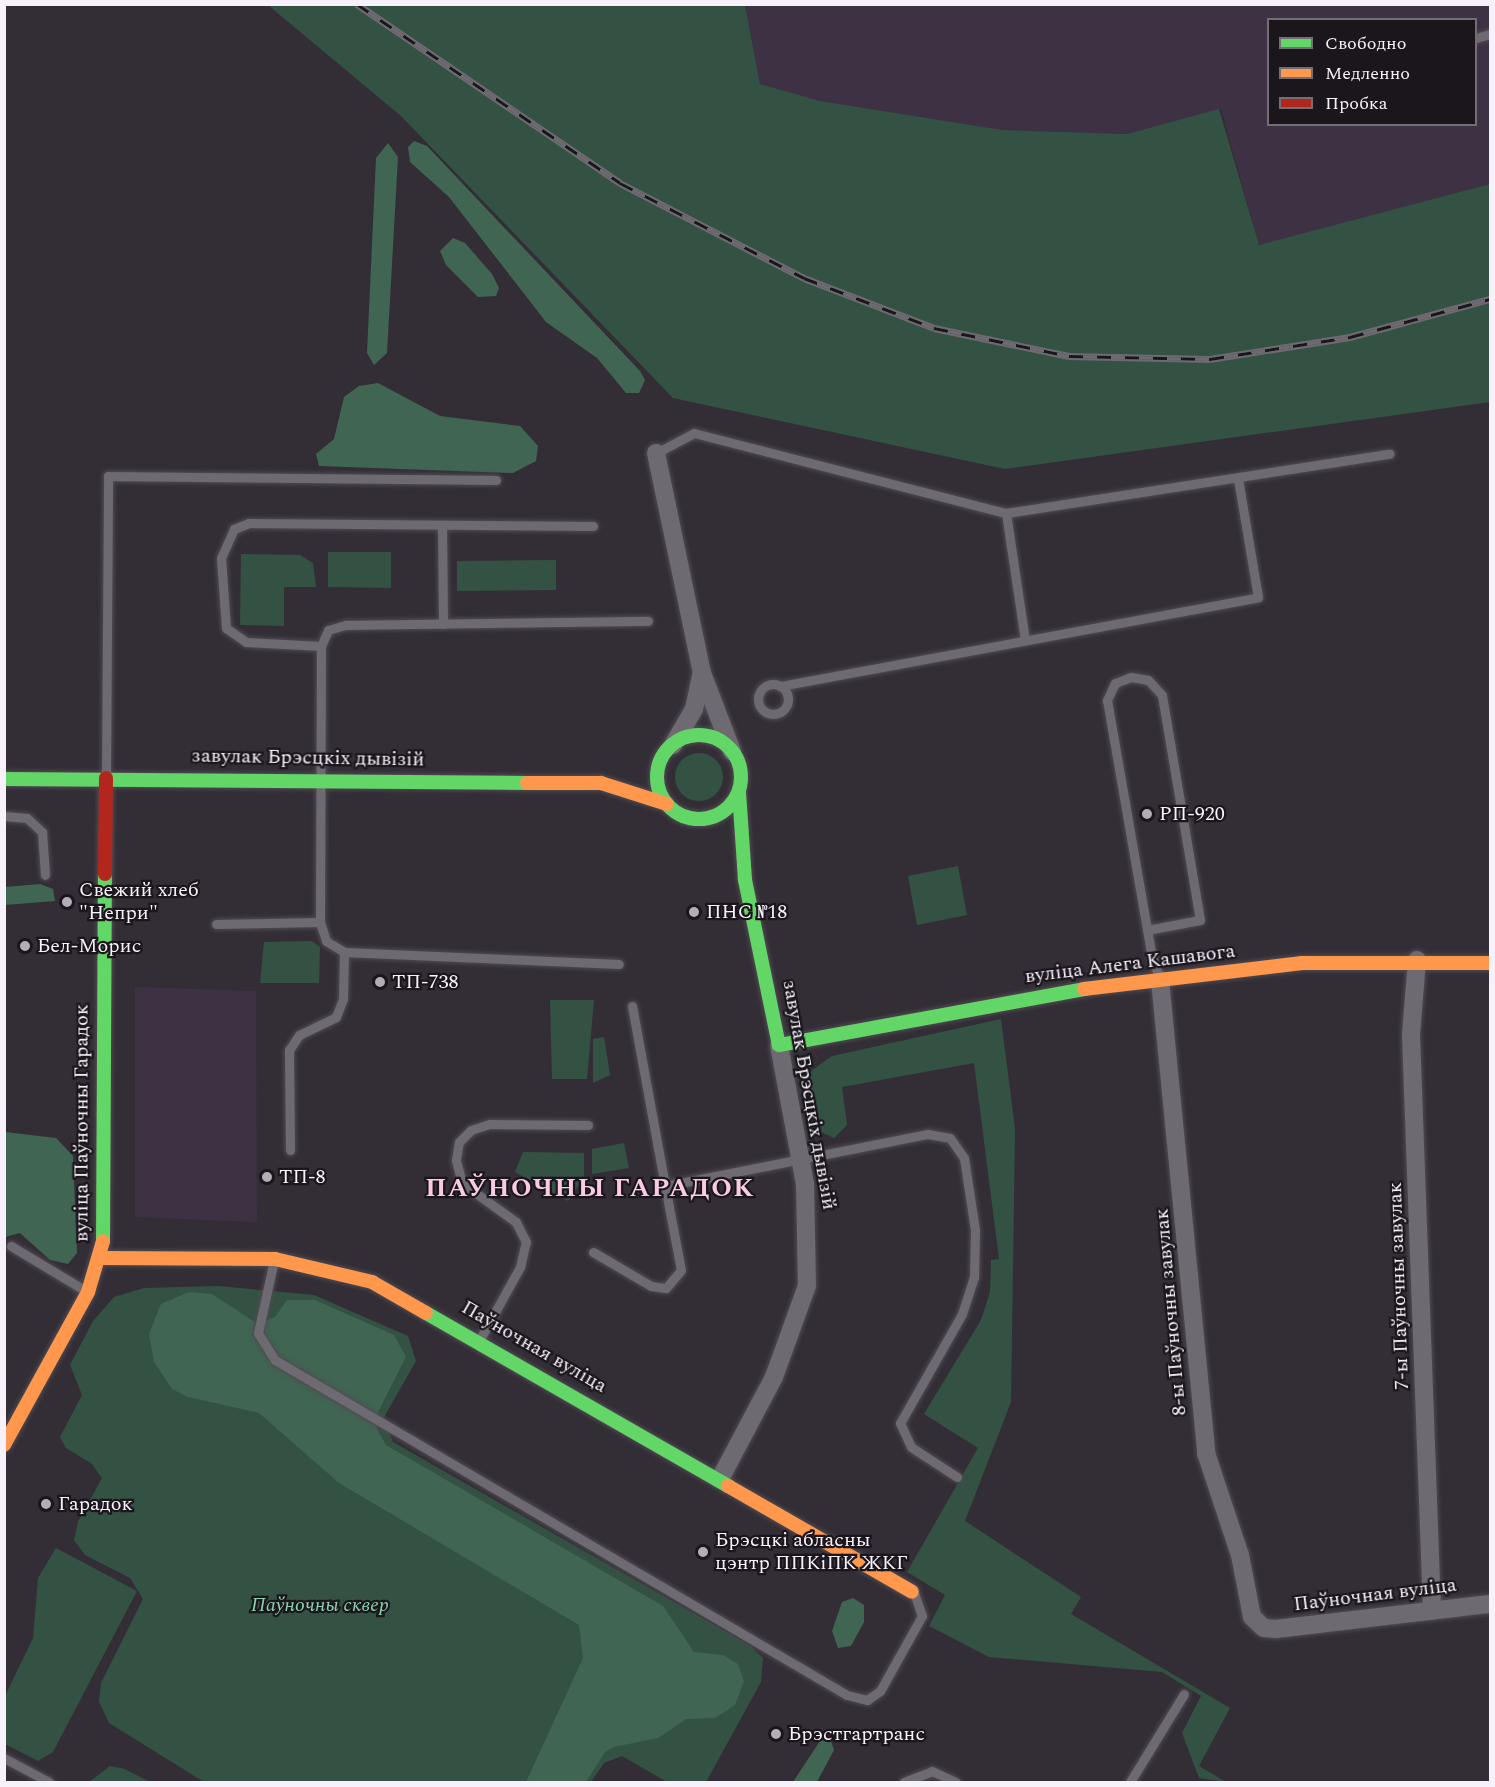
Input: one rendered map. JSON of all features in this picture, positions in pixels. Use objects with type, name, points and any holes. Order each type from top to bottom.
[{"type":"street","name":"завулак Брэсцкіх дывізій","points":[[656,453],[702,673],[732,751]]},
{"type":"street","name":"завулак Брэсцкіх дывізій","points":[[610,784],[638,772],[669,749],[694,709],[702,673]]},
{"type":"street","points":[[685,817],[717,816],[739,792],[741,771],[732,751],[704,735],[669,749],[658,773],[667,804],[685,817],[714,835]]},
{"type":"street","name":"завулак Брэсцкіх дывізій","points":[[4,779],[106,778],[610,784],[667,804]]},
{"type":"street","name":"вуліца Паўночны Гарадок","points":[[4,1445],[88,1292],[100,1258],[106,778]]},
{"type":"street","name":"завулак Брэсцкіх дывізій","points":[[720,1479],[774,1377],[801,1310],[810,1235],[801,1160],[745,880],[739,792]]},
{"type":"street","name":"завулак Брэсцкіх дывізій","points":[[727,849],[745,880]]},
{"type":"street","name":"вуліца Алега Кашавога","points":[[779,1045],[1021,997],[1322,961],[1418,960],[1491,963]]},
{"type":"street","name":"7-ы Паўночны завулак","points":[[1418,960],[1411,1035],[1432,1611]]},
{"type":"street","name":"8-ы Паўночны завулак","points":[[1160,980],[1206,1453],[1240,1555],[1251,1611],[1264,1628]]},
{"type":"street","name":"Паўночная вуліца","points":[[100,1258],[275,1258],[372,1282],[720,1479],[912,1592]]},
{"type":"street","name":"Паўночная вуліца","points":[[1264,1628],[1491,1604]]},
{"type":"lane","points":[[656,453],[694,434],[1006,513],[1389,454]]},
{"type":"lane","points":[[106,778],[108,476],[496,480]]},
{"type":"lane","points":[[780,686],[1258,597],[1238,479]]},
{"type":"lane","points":[[1006,513],[1025,640]]},
{"type":"lane","points":[[321,646],[246,642],[226,628],[221,558],[234,529],[249,523],[593,526]]},
{"type":"lane","points":[[442,525],[443,624]]},
{"type":"lane","points":[[619,964],[344,952],[326,941],[320,922],[324,781],[321,646],[328,630],[339,626],[648,621]]},
{"type":"lane","points":[[1147,930],[1200,920],[1162,695],[1148,680],[1131,677],[1116,683],[1107,700],[1147,930],[1160,980]]},
{"type":"lane","points":[[4,816],[27,818],[42,832],[45,875]]},
{"type":"lane","points":[[216,924],[320,922]]},
{"type":"lane","points":[[291,1150],[289,1050],[299,1035],[336,1017],[344,952]]},
{"type":"lane","points":[[593,1252],[651,1286],[661,1289],[675,1283],[681,1265],[632,1006]]},
{"type":"lane","points":[[479,1341],[520,1267],[526,1242],[516,1222],[462,1183],[456,1160],[459,1142],[471,1130],[490,1124],[588,1125]]},
{"type":"lane","points":[[665,1186],[936,1133],[961,1150],[975,1230],[973,1283],[962,1314],[900,1424],[911,1447],[957,1477]]},
{"type":"lane","points":[[11,1246],[88,1292]]},
{"type":"lane","points":[[275,1258],[258,1334],[275,1360],[847,1695],[867,1700],[880,1691],[922,1616],[921,1602],[912,1592]]},
{"type":"lane","points":[[1130,1782],[1184,1694]]},
{"type":"lane","points":[[4,1758],[49,1782]]},
{"type":"lane","points":[[903,1782],[923,1771],[956,1782]]},
{"type":"shaded area","points":[[745,5],[1490,5],[1490,184],[1259,245],[1221,109],[1127,134],[1000,130],[820,101],[760,84]]},
{"type":"shaded area","points":[[135,987],[256,991],[257,1222],[135,1217]]},
{"type":"green space","points":[[268,5],[745,5],[760,84],[820,101],[1002,130],[1127,134],[1219,109],[1259,245],[1490,184],[1490,402],[1005,469],[673,398],[401,116]]},
{"type":"green space","points":[[414,141],[427,146],[640,371],[645,380],[639,393],[626,393],[597,358],[546,322],[449,197],[410,162],[408,147]]},
{"type":"green space","points":[[388,143],[398,157],[387,353],[374,365],[367,353],[376,158]]},
{"type":"green space","points":[[453,238],[465,243],[492,274],[499,288],[496,296],[478,297],[446,265],[440,251]]},
{"type":"green space","points":[[378,383],[440,416],[520,426],[538,446],[536,461],[513,473],[319,466],[316,454],[334,439],[344,397],[359,386]]},
{"type":"green space","points":[[328,552],[391,552],[391,588],[328,587]]},
{"type":"green space","points":[[241,554],[300,555],[313,563],[316,587],[284,587],[284,626],[240,625]]},
{"type":"green space","points":[[556,560],[556,590],[457,591],[457,561]]},
{"type":"green space","points":[[699,753],[716,760],[723,777],[716,794],[699,801],[682,794],[675,777],[682,760]]},
{"type":"green space","points":[[958,866],[967,915],[917,925],[908,876]]},
{"type":"green space","points":[[40,884],[53,889],[55,901],[5,905],[5,887]]},
{"type":"green space","points":[[312,941],[320,947],[319,983],[260,983],[264,942]]},
{"type":"green space","points":[[550,1000],[594,1000],[587,1079],[552,1079]]},
{"type":"green space","points":[[1001,1019],[1015,1129],[1011,1402],[965,1521],[1081,1597],[1071,1614],[1230,1708],[1199,1766],[1226,1782],[1199,1778],[1182,1733],[1201,1696],[1162,1672],[989,1657],[929,1626],[945,1595],[907,1572],[978,1448],[924,1414],[981,1320],[990,1292],[991,1260],[999,1259],[974,1063],[842,1087],[847,1125],[834,1138],[817,1130],[804,1076],[832,1056]]},
{"type":"green space","points":[[604,1037],[610,1075],[593,1083],[593,1039]]},
{"type":"green space","points":[[5,1132],[56,1138],[73,1156],[77,1253],[68,1264],[50,1260],[20,1233],[5,1237]]},
{"type":"green space","points":[[624,1143],[629,1168],[592,1174],[592,1149]]},
{"type":"green space","points":[[523,1152],[584,1153],[584,1177],[568,1201],[515,1172]]},
{"type":"green space","name":"Паўночны сквер","points":[[218,1286],[314,1295],[408,1336],[416,1361],[383,1419],[393,1442],[751,1646],[763,1658],[761,1682],[706,1782],[667,1782],[622,1756],[604,1763],[591,1782],[204,1782],[109,1723],[99,1702],[101,1683],[143,1599],[130,1578],[85,1555],[74,1540],[78,1522],[102,1478],[92,1464],[66,1448],[60,1437],[82,1395],[70,1365],[93,1321],[114,1297],[144,1288]]},
{"type":"green space","points":[[189,1292],[212,1294],[258,1324],[275,1317],[287,1300],[315,1300],[394,1335],[406,1357],[378,1412],[377,1429],[386,1445],[663,1606],[694,1652],[723,1655],[738,1664],[744,1681],[735,1705],[715,1718],[686,1719],[658,1738],[614,1747],[605,1752],[586,1782],[526,1782],[583,1658],[579,1625],[339,1483],[259,1413],[188,1397],[172,1389],[154,1362],[149,1334],[161,1304]]},
{"type":"green space","points":[[56,1548],[137,1591],[53,1752],[38,1761],[5,1744],[5,1696],[33,1638],[38,1578]]},
{"type":"green space","points":[[853,1598],[864,1605],[864,1622],[851,1646],[838,1648],[832,1631],[842,1602]]},
{"type":"green space","points":[[822,1738],[831,1741],[834,1750],[817,1782],[793,1782]]},
{"type":"green space","points":[[110,1766],[125,1769],[150,1782],[89,1782]]},
{"type":"railway","points":[[357,4],[620,183],[804,278],[934,328],[1069,356],[1210,359],[1350,337],[1490,299]]},
{"type":"traffic: fast","points":[[699,735],[715,738],[729,747],[738,761],[741,777],[738,793],[729,807],[715,816],[699,819],[683,816],[669,807],[660,793],[657,777],[660,761],[669,747],[683,738],[699,735]]},
{"type":"traffic: fast","points":[[4,779],[527,783]]},
{"type":"traffic: fast","points":[[739,792],[745,880],[779,1045],[1084,989]]},
{"type":"traffic: fast","points":[[103,1241],[105,874]]},
{"type":"traffic: fast","points":[[426,1313],[728,1486]]},
{"type":"traffic: slow","points":[[527,783],[601,783],[667,804]]},
{"type":"traffic: slow","points":[[1084,989],[1302,963],[1490,963]]},
{"type":"traffic: slow","points":[[4,1445],[88,1292],[103,1241]]},
{"type":"traffic: slow","points":[[100,1258],[275,1259],[372,1282],[426,1313]]},
{"type":"traffic: slow","points":[[728,1486],[912,1592]]},
{"type":"traffic: jam","points":[[105,874],[106,778]]},
{"type":"place","name":"РП-920","points":[[1147,814]]},
{"type":"place","name":"Свежий хлеб \"Непри\"","points":[[67,902]]},
{"type":"place","name":"ПНС №18","points":[[694,912]]},
{"type":"place","name":"Бел-Морис","points":[[25,946]]},
{"type":"place","name":"ТП-738","points":[[380,982]]},
{"type":"place","name":"ТП-8","points":[[267,1177]]},
{"type":"place","name":"Гарадок","points":[[46,1504]]},
{"type":"place","name":"Брэсцкі абласны цэнтр ППКіПК ЖКГ","points":[[703,1552]]},
{"type":"place","name":"Брэстгартранс","points":[[776,1734]]},
{"type":"district","name":"ПАЎНОЧНЫ ГАРАДОК","points":[[590,1189]]}]
